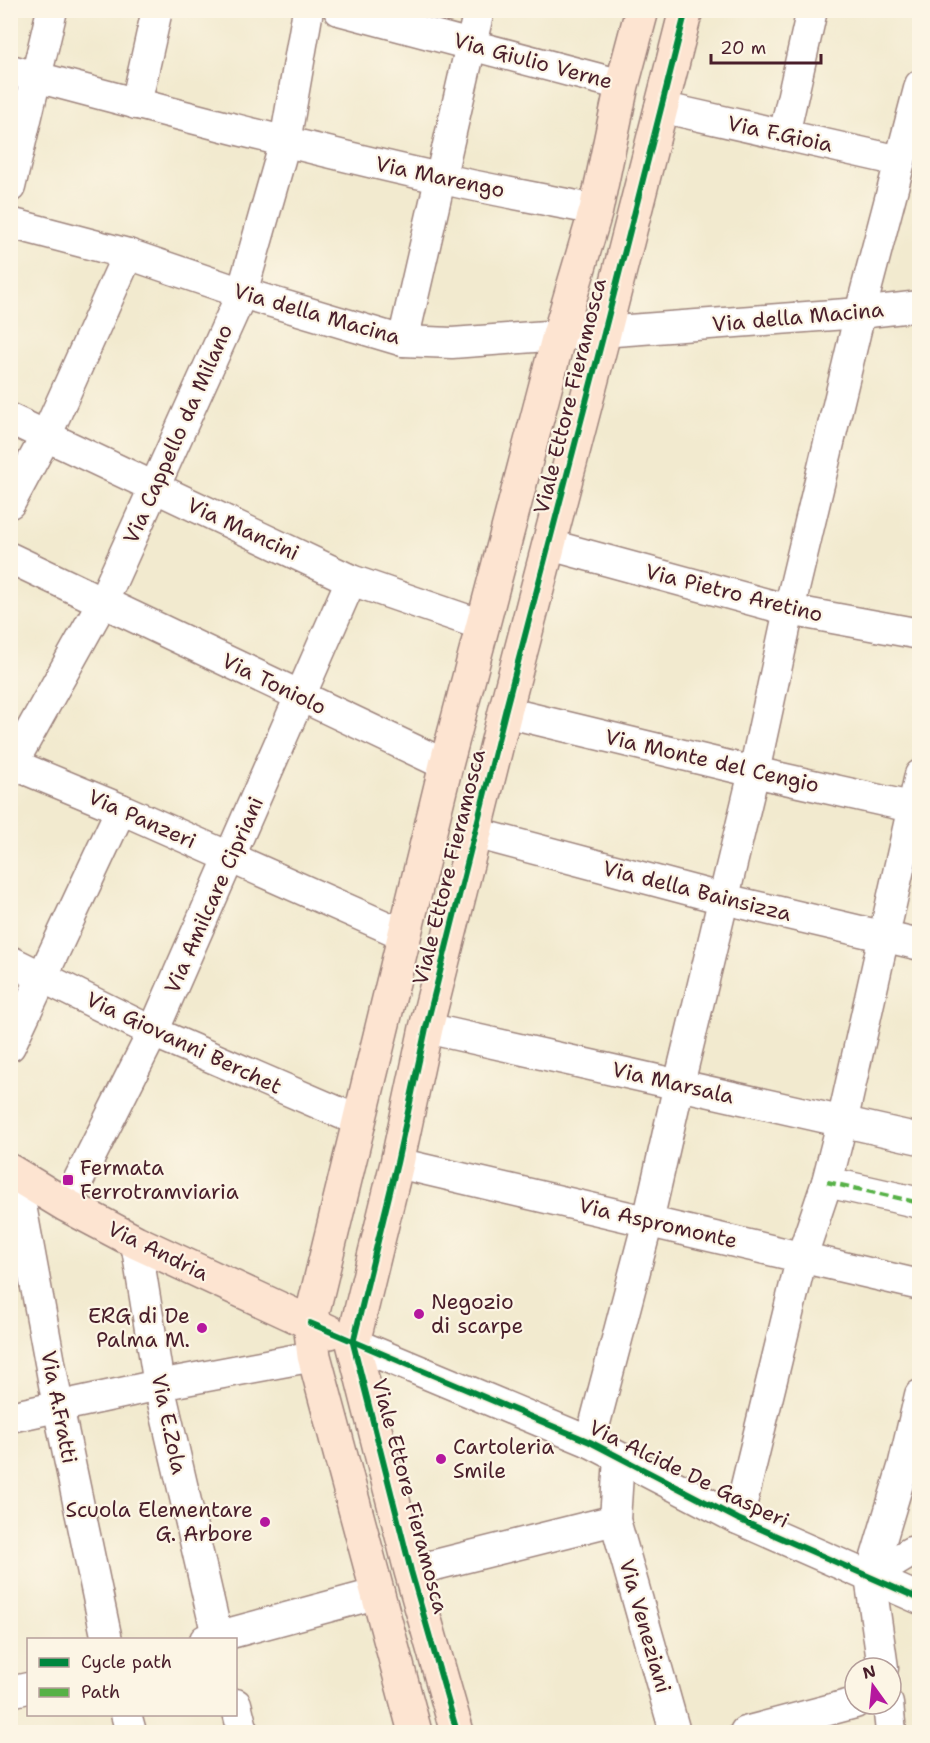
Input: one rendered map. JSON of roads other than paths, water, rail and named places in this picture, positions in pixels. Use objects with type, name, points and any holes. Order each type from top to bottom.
[{"type":"main road","name":"Viale Ettore Fieramosca","points":[[416,1732],[315,1356],[310,1323],[446,765],[560,334],[596,210],[622,85],[642,10]]},
{"type":"main road","name":"Viale Ettore Fieramosca","points":[[458,1732],[411,1571],[353,1343],[397,1163],[426,1028],[686,10]]},
{"type":"main road","name":"Via Andria","points":[[13,1172],[66,1205],[136,1242],[310,1323]]},
{"type":"main road","name":"Via Alcide De Gasperi","points":[[310,1323],[353,1343]]},
{"type":"street","points":[[10,187],[24,73],[52,10]]},
{"type":"street","points":[[136,105],[157,10]]},
{"type":"street","name":"Via Cappello da Milano","points":[[11,765],[103,602],[242,293],[285,142],[308,10]]},
{"type":"street","name":"Via Giulio Verne","points":[[339,10],[622,85]]},
{"type":"street","points":[[403,341],[479,10]]},
{"type":"street","points":[[784,135],[812,10]]},
{"type":"street","name":"Via Marengo","points":[[24,73],[136,105],[285,142],[440,178],[596,210]]},
{"type":"street","points":[[590,1442],[648,1221],[860,313],[920,85]]},
{"type":"street","name":"Via F.Gioia","points":[[660,107],[900,161]]},
{"type":"street","name":"Via della Macina","points":[[10,223],[128,255],[242,293],[403,341],[452,343],[560,334],[604,333],[860,313],[920,306]]},
{"type":"street","points":[[10,503],[46,436],[128,255]]},
{"type":"street","name":"Via Mancini","points":[[10,419],[351,580],[482,625]]},
{"type":"street","name":"Via Pietro Aretino","points":[[549,545],[789,610],[920,634]]},
{"type":"street","name":"Via Toniolo","points":[[10,558],[446,765]]},
{"type":"street","name":"Via Amilcare Cipriani","points":[[66,1205],[153,1032],[351,580]]},
{"type":"street","name":"Via Monte del Cengio","points":[[505,712],[916,808]]},
{"type":"street","name":"Via Panzeri","points":[[11,765],[121,809],[405,935]]},
{"type":"street","points":[[738,1519],[802,1256],[827,1182],[842,1122],[883,937],[916,808],[920,776]]},
{"type":"street","points":[[10,1046],[121,809]]},
{"type":"street","name":"Via della Bainsizza","points":[[475,833],[723,899],[920,945]]},
{"type":"street","name":"Via Giovanni Berchet","points":[[10,961],[153,1032],[358,1121]]},
{"type":"street","name":"Via Marsala","points":[[426,1028],[920,1139]]},
{"type":"street","name":"Via Aspromonte","points":[[397,1163],[920,1285]]},
{"type":"street","name":"Via A.Fratti","points":[[13,1172],[58,1406],[108,1638]]},
{"type":"street","points":[[827,1182],[920,1203]]},
{"type":"street","name":"Via E.Zola","points":[[136,1242],[159,1385],[213,1638]]},
{"type":"street","name":"Via Alcide De Gasperi","points":[[353,1343],[590,1442],[738,1519],[920,1599]]},
{"type":"street","points":[[10,1417],[159,1385],[315,1356]]},
{"type":"street","points":[[881,1656],[870,1577],[911,1466],[920,1395]]},
{"type":"street","name":"Via Veneziani","points":[[619,1458],[615,1520],[675,1732]]},
{"type":"street","points":[[411,1571],[615,1520]]},
{"type":"street","points":[[870,1577],[911,1552],[920,1551]]},
{"type":"street","points":[[213,1638],[379,1593]]},
{"type":"street","points":[[10,1692],[27,1688]]},
{"type":"street","points":[[745,1732],[843,1705]]},
{"type":"street","points":[[237,1708],[243,1732]]},
{"type":"street","points":[[127,1716],[131,1732]]},
{"type":"street","points":[[889,1716],[891,1732]]},
{"type":"place","name":"Fermata Ferrotramviaria","points":[[68,1180]]},
{"type":"place","name":"Negozio di scarpe","points":[[419,1314]]},
{"type":"place","name":"ERG di De Palma M.","points":[[202,1328]]},
{"type":"place","name":"Cartoleria Smile","points":[[441,1459]]},
{"type":"place","name":"Scuola Elementare G. Arbore","points":[[265,1522]]}]
